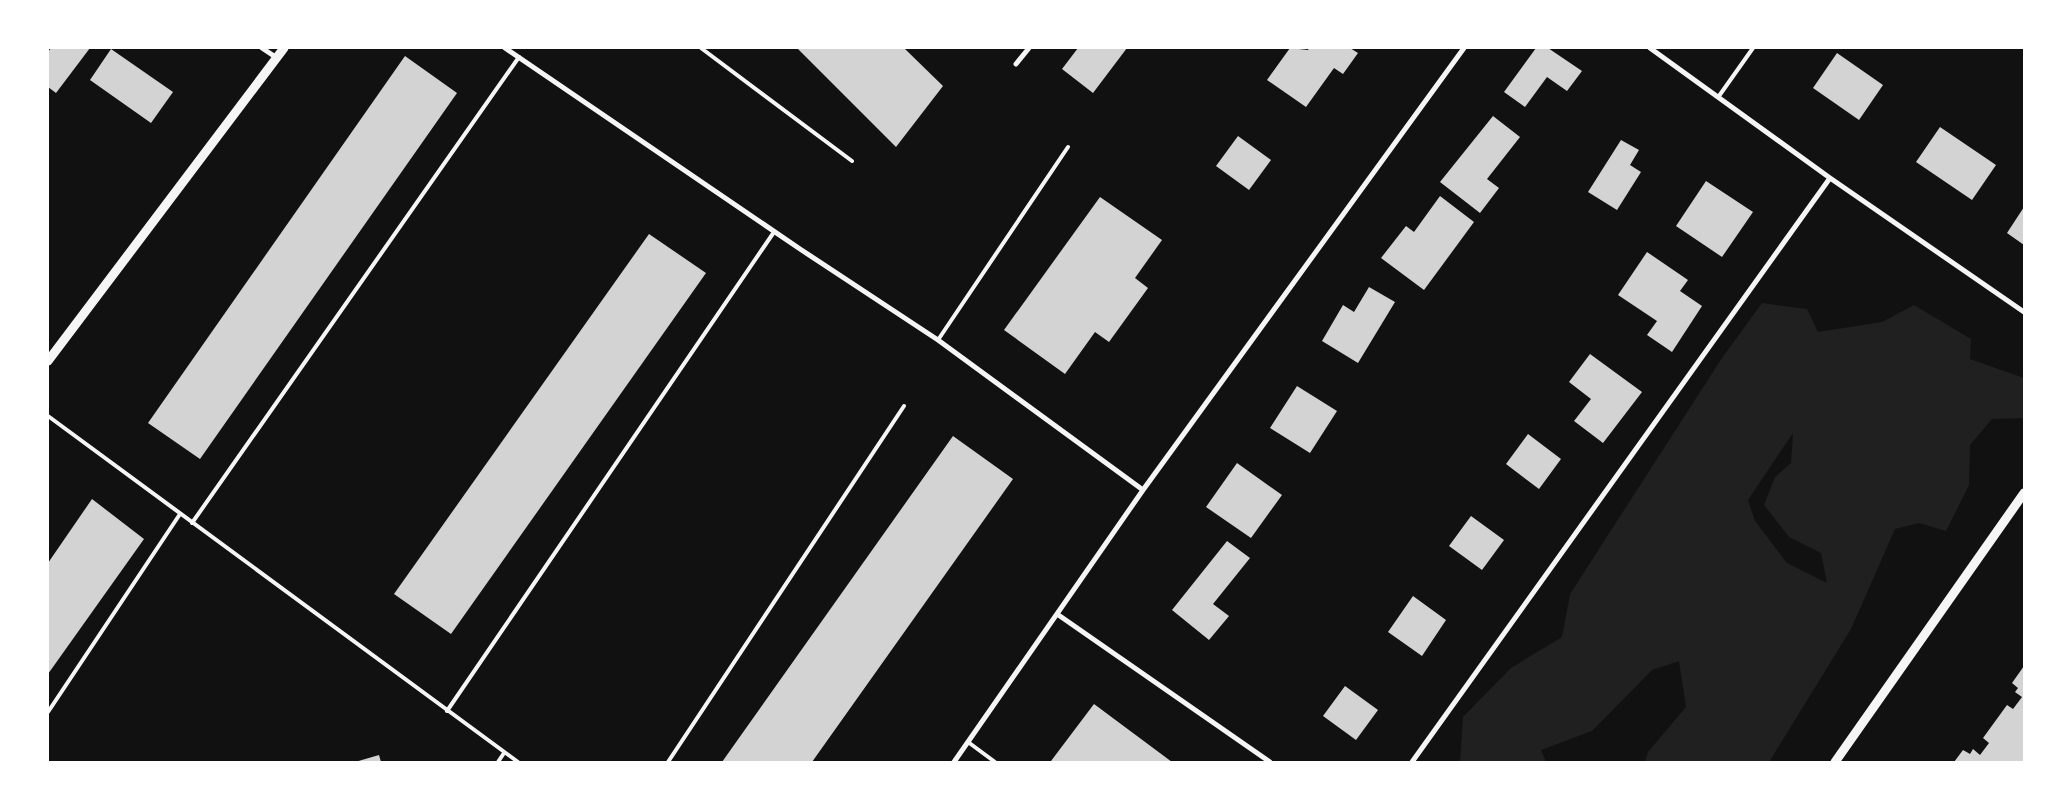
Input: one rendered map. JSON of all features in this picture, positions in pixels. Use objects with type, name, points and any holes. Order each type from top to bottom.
[{"type":"street","points":[[262,48],[277,58]]},
{"type":"street","points":[[48,361],[284,48]]},
{"type":"street","points":[[505,48],[774,232],[938,340],[1143,490]]},
{"type":"street","points":[[1016,64],[1028,48]]},
{"type":"street","points":[[954,762],[1143,490],[1464,48]]},
{"type":"street","points":[[1650,48],[1830,178],[2024,312]]},
{"type":"street","points":[[1412,762],[1830,178]]},
{"type":"street","points":[[1835,762],[2024,493]]},
{"type":"street","points":[[1057,614],[1270,762]]},
{"type":"lane","points":[[701,48],[852,160]]},
{"type":"lane","points":[[1719,96],[1753,48]]},
{"type":"lane","points":[[192,523],[519,57]]},
{"type":"lane","points":[[938,340],[1068,147]]},
{"type":"lane","points":[[447,711],[774,232]]},
{"type":"lane","points":[[668,762],[904,406]]},
{"type":"lane","points":[[48,416],[518,762]]},
{"type":"lane","points":[[48,712],[180,514]]},
{"type":"lane","points":[[968,742],[995,762]]},
{"type":"lane","points":[[498,762],[504,753]]},
{"type":"shaded area","points":[[1762,303],[1807,309],[1818,332],[1882,322],[1914,305],[1971,339],[1970,359],[2024,378],[2024,418],[1992,419],[1970,445],[1969,485],[1946,531],[1919,523],[1895,529],[1851,629],[1769,762],[1645,762],[1648,752],[1686,707],[1679,661],[1652,670],[1592,731],[1541,750],[1546,762],[1460,762],[1463,717],[1511,668],[1562,637],[1570,594],[1722,358]],"holes":[[[1793,433],[1791,463],[1775,477],[1764,505],[1789,537],[1821,553],[1827,583],[1787,563],[1755,521],[1748,500]]]},
{"type":"building","points":[[51,48],[90,48],[56,93],[48,87],[48,52]]},
{"type":"building","points":[[797,48],[904,48],[943,86],[896,147]]},
{"type":"building","points":[[1078,48],[1127,48],[1093,93],[1062,69]]},
{"type":"building","points":[[1290,48],[1308,50],[1309,48],[1350,48],[1358,53],[1343,74],[1334,68],[1306,107],[1267,80]]},
{"type":"building","points":[[1536,48],[1548,48],[1582,71],[1567,91],[1547,77],[1525,107],[1504,92]]},
{"type":"building","points":[[111,49],[173,92],[151,123],[90,80]]},
{"type":"building","points":[[1837,53],[1883,85],[1859,120],[1813,88]]},
{"type":"building","points":[[405,56],[457,93],[200,459],[148,423]]},
{"type":"building","points":[[1493,116],[1520,137],[1487,179],[1499,188],[1480,213],[1440,182]]},
{"type":"building","points":[[1940,127],[1996,165],[1972,200],[1916,162]]},
{"type":"building","points":[[1238,136],[1271,160],[1249,190],[1216,166]]},
{"type":"building","points":[[1621,140],[1639,150],[1630,165],[1641,172],[1617,210],[1588,192]]},
{"type":"building","points":[[1706,181],[1753,212],[1722,257],[1676,226]]},
{"type":"building","points":[[1440,196],[1474,222],[1424,290],[1381,258],[1406,226],[1414,232]]},
{"type":"building","points":[[1100,197],[1162,240],[1135,278],[1148,288],[1109,342],[1095,332],[1065,374],[1004,330]]},
{"type":"building","points":[[2024,207],[2024,245],[2007,233]]},
{"type":"building","points":[[649,234],[706,273],[451,634],[394,594]]},
{"type":"building","points":[[1647,252],[1688,280],[1680,291],[1702,306],[1672,352],[1647,335],[1657,321],[1618,295]]},
{"type":"building","points":[[1369,287],[1395,302],[1358,363],[1322,341],[1343,305],[1354,312]]},
{"type":"building","points":[[1590,354],[1642,392],[1603,443],[1574,421],[1591,399],[1569,382]]},
{"type":"building","points":[[1297,386],[1337,411],[1310,453],[1270,428]]},
{"type":"building","points":[[1528,434],[1561,459],[1539,489],[1506,464]]},
{"type":"building","points":[[953,436],[1013,479],[812,762],[722,762]]},
{"type":"building","points":[[1237,463],[1282,495],[1251,538],[1206,507]]},
{"type":"building","points":[[92,499],[144,539],[48,674],[48,563]]},
{"type":"building","points":[[1471,516],[1504,540],[1482,570],[1449,546]]},
{"type":"building","points":[[1227,541],[1250,558],[1213,604],[1229,616],[1209,640],[1172,610]]},
{"type":"building","points":[[1413,596],[1446,620],[1422,656],[1388,632]]},
{"type":"building","points":[[2024,666],[2024,762],[1954,762],[1963,750],[1970,754],[1973,749],[1980,755],[1989,743],[1983,738],[2007,705],[2013,709],[2022,697],[2015,692],[2018,688],[2012,683]]},
{"type":"building","points":[[1345,686],[1378,710],[1356,740],[1323,716]]},
{"type":"building","points":[[1094,704],[1172,762],[1051,761]]},
{"type":"building","points":[[379,755],[381,762],[355,762]]}]
